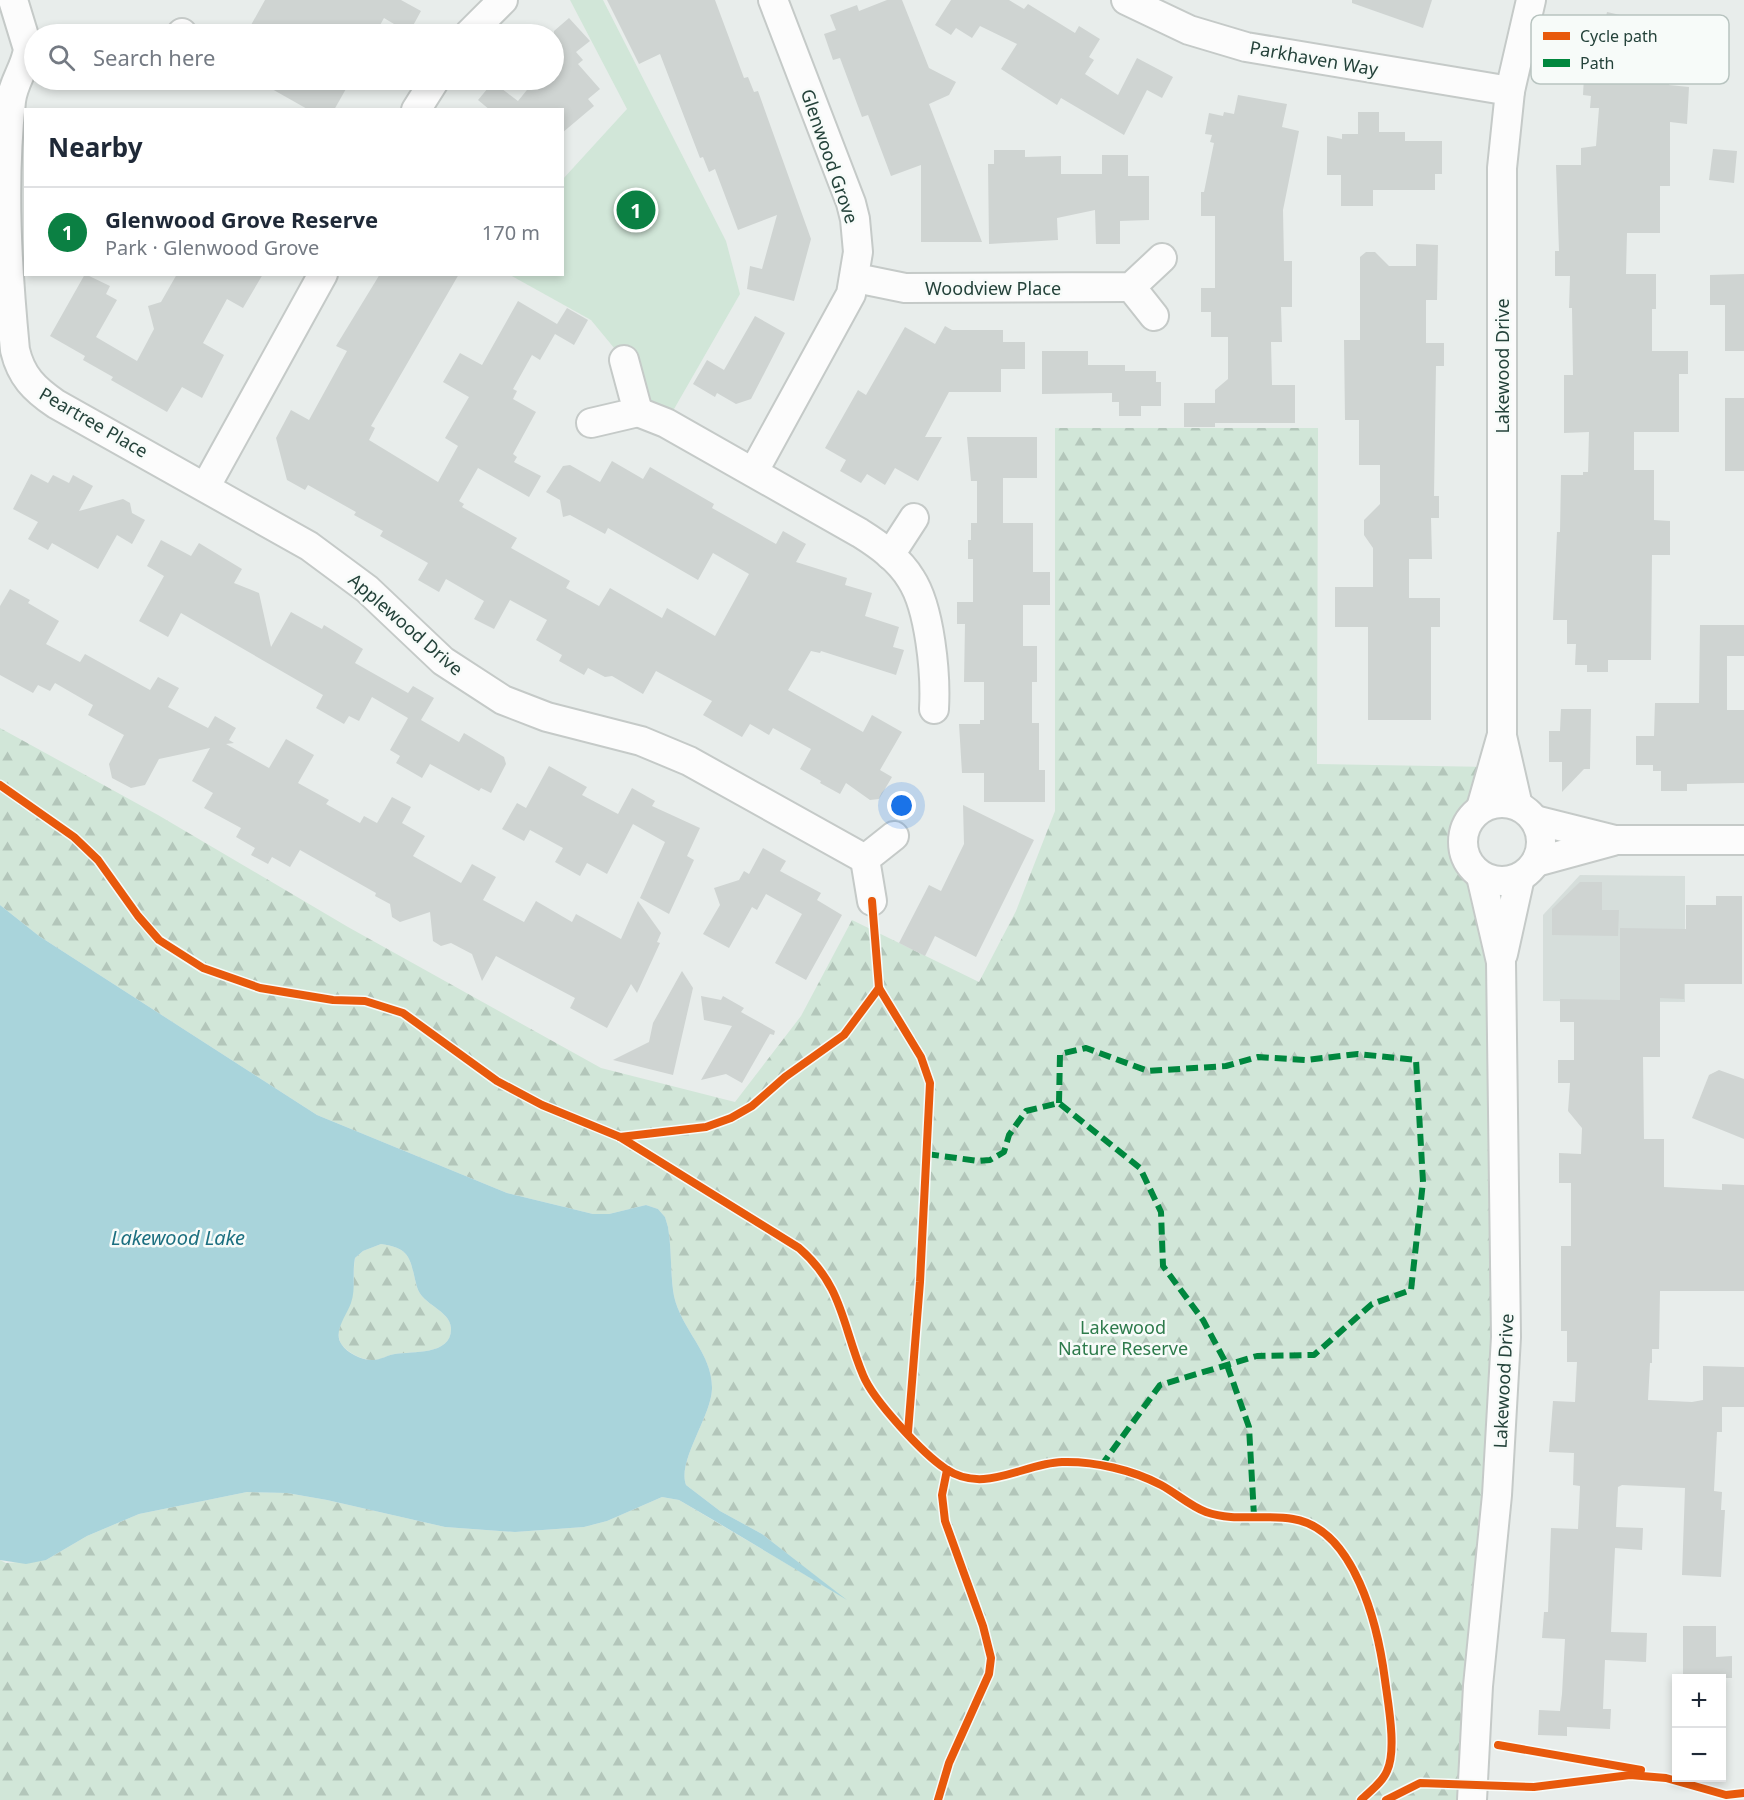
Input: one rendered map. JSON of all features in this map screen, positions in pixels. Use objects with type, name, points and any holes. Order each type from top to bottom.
[{"type":"street","name":"Peartree Place","points":[[13,0],[24,30]]},
{"type":"street","points":[[479,24],[503,0]]},
{"type":"street","name":"Glenwood Grove","points":[[754,471],[837,324],[856,278],[858,236],[851,203],[773,0]]},
{"type":"street","name":"Parkhaven Way","points":[[1126,0],[1168,9],[1217,39],[1276,54],[1510,91]]},
{"type":"street","name":"Lakewood Drive","points":[[1481,808],[1502,736],[1502,186],[1510,91],[1531,0]]},
{"type":"street","name":"Peartree Place","points":[[24,63],[13,87],[5,182],[14,336],[20,370],[33,387],[56,404],[206,486]]},
{"type":"street","points":[[417,108],[429,90]]},
{"type":"street","points":[[1154,316],[1131,287],[1162,258]]},
{"type":"street","points":[[206,486],[322,276]]},
{"type":"street","name":"Woodview Place","points":[[856,278],[905,288],[1131,287]]},
{"type":"street","points":[[624,360],[638,412]]},
{"type":"street","points":[[591,423],[638,412],[666,423],[754,471],[868,538],[890,555],[912,580],[921,603],[936,676],[934,709]]},
{"type":"street","name":"Applewood Drive","points":[[206,486],[309,546],[348,573],[436,655],[496,696],[547,717],[641,741],[689,761],[865,859]]},
{"type":"street","points":[[890,555],[914,518]]},
{"type":"street","name":"Lakewood Drive","points":[[1502,736],[1526,813]]},
{"type":"street","points":[[1615,840],[1528,869],[1507,881],[1494,881],[1481,876],[1471,867],[1464,855],[1462,842],[1464,828],[1481,808],[1506,803],[1526,813],[1615,840],[1744,840]]},
{"type":"street","points":[[1526,813],[1541,841],[1528,869]]},
{"type":"street","points":[[872,901],[865,859],[894,836]]},
{"type":"street","name":"Lakewood Drive","points":[[1501,962],[1528,869]]},
{"type":"street","name":"Lakewood Drive","points":[[1472,1800],[1478,1686],[1497,1495],[1506,1337],[1501,962],[1481,876]]},
{"type":"shaded area","points":[[1580,875],[1685,876],[1685,1002],[1543,1001],[1543,915]]},
{"type":"green space","points":[[570,0],[603,0],[726,241],[740,294],[666,423],[655,418],[624,360],[591,320],[512,276],[564,276],[564,178],[627,109]]},
{"type":"green space","name":"Lakewood Nature Reserve","points":[[1055,428],[1318,428],[1317,764],[1492,767],[1463,838],[1467,860],[1481,876],[1506,1232],[1472,1800],[0,1800],[0,1560],[6,1563],[46,1560],[87,1536],[139,1514],[247,1492],[287,1493],[445,1527],[515,1532],[584,1527],[607,1521],[662,1497],[679,1500],[841,1596],[762,1534],[720,1511],[686,1485],[684,1475],[686,1464],[710,1400],[711,1376],[702,1353],[683,1320],[674,1296],[668,1227],[665,1217],[658,1209],[646,1205],[609,1214],[593,1214],[507,1193],[317,1115],[39,936],[0,905],[0,728],[158,815],[348,927],[601,1068],[735,1102],[801,1016],[852,920],[979,982],[1016,911],[1055,811]]},
{"type":"green space","points":[[381,1244],[405,1253],[411,1263],[420,1293],[449,1322],[450,1337],[438,1348],[370,1360],[348,1351],[339,1340],[340,1327],[352,1294],[355,1258],[363,1251]]},
{"type":"water","name":"Lakewood Lake","points":[[0,905],[39,936],[317,1115],[507,1193],[593,1214],[609,1214],[646,1205],[658,1209],[665,1217],[668,1227],[674,1296],[683,1320],[702,1353],[711,1376],[710,1400],[686,1464],[684,1475],[686,1485],[720,1511],[762,1534],[847,1600],[679,1500],[662,1497],[607,1521],[584,1527],[515,1532],[445,1527],[327,1500],[287,1493],[247,1492],[139,1514],[87,1536],[46,1560],[26,1564],[0,1560]],"holes":[[[381,1244],[405,1253],[411,1263],[420,1293],[449,1322],[450,1337],[438,1348],[430,1350],[395,1354],[376,1360],[360,1358],[351,1354],[339,1340],[339,1329],[352,1298],[355,1258],[363,1251]]]},
{"type":"building","points":[[265,0],[401,0],[421,11],[414,24],[394,24],[384,18],[381,24],[252,24]]},
{"type":"building","points":[[607,0],[715,0],[744,78],[748,77],[754,92],[758,91],[811,239],[794,301],[747,289],[750,266],[762,269],[777,215],[738,230],[715,169],[709,172],[703,157],[700,158],[660,54],[639,64]]},
{"type":"building","points":[[887,0],[902,0],[929,68],[956,82],[949,95],[929,104],[982,242],[921,242],[921,165],[891,176],[868,115],[862,117],[840,58],[833,60],[824,34],[836,30],[830,15],[857,5],[859,11]]},
{"type":"building","points":[[951,0],[1009,0],[1024,9],[1028,4],[1075,33],[1079,26],[1100,39],[1089,57],[1094,60],[1085,74],[1118,95],[1137,58],[1173,77],[1162,98],[1147,90],[1124,135],[1061,98],[1057,105],[1001,69],[1017,44],[980,26],[972,38],[956,28],[951,35],[935,25]]},
{"type":"building","points":[[1352,0],[1432,0],[1423,28],[1352,3]]},
{"type":"building","points":[[569,18],[590,41],[576,52],[583,60],[578,64],[600,89],[588,99],[594,106],[564,131],[564,108],[488,108],[478,100],[486,90],[504,90],[518,101],[527,90],[564,90],[564,24],[562,24]]},
{"type":"building","points":[[1584,84],[1669,84],[1689,87],[1687,124],[1670,122],[1670,186],[1660,186],[1660,233],[1627,233],[1626,274],[1656,274],[1656,309],[1652,309],[1652,351],[1688,351],[1688,374],[1679,374],[1679,432],[1634,432],[1634,470],[1654,470],[1654,520],[1670,521],[1670,555],[1652,555],[1651,660],[1608,660],[1608,672],[1587,672],[1587,665],[1575,665],[1576,644],[1567,644],[1567,620],[1553,620],[1557,532],[1560,532],[1561,475],[1583,475],[1583,472],[1588,472],[1589,432],[1564,433],[1564,375],[1573,375],[1572,308],[1569,308],[1570,276],[1555,276],[1555,251],[1559,251],[1556,165],[1581,165],[1581,148],[1596,146],[1599,108],[1590,108],[1591,96],[1583,95]]},
{"type":"building","points":[[274,90],[345,90],[335,108],[305,108]]},
{"type":"building","points":[[1238,95],[1287,104],[1282,127],[1299,131],[1283,210],[1284,261],[1292,261],[1292,307],[1281,307],[1282,342],[1271,342],[1272,385],[1295,385],[1295,423],[1215,423],[1215,427],[1184,427],[1184,403],[1215,403],[1215,390],[1228,379],[1228,337],[1211,337],[1211,312],[1201,312],[1201,288],[1215,288],[1215,216],[1201,216],[1201,192],[1204,192],[1214,143],[1210,142],[1212,135],[1205,134],[1209,113],[1223,116],[1224,112],[1234,114]]},
{"type":"building","points":[[1358,112],[1379,112],[1379,132],[1405,132],[1405,141],[1442,141],[1442,174],[1435,174],[1435,190],[1373,190],[1373,206],[1341,206],[1341,175],[1327,175],[1327,136],[1342,139],[1342,134],[1358,134]]},
{"type":"building","points":[[1713,149],[1737,151],[1734,183],[1709,180]]},
{"type":"building","points":[[994,150],[1025,150],[1025,157],[1061,156],[1061,174],[1102,174],[1102,155],[1128,155],[1128,176],[1149,176],[1149,220],[1120,221],[1120,244],[1096,244],[1095,210],[1057,218],[1058,240],[989,244],[988,164],[994,164]]},
{"type":"building","points":[[1416,244],[1438,245],[1437,300],[1426,300],[1426,343],[1444,343],[1444,366],[1436,366],[1434,496],[1439,496],[1439,518],[1431,518],[1432,559],[1409,559],[1409,598],[1440,598],[1440,627],[1431,627],[1431,720],[1368,720],[1368,627],[1335,627],[1335,587],[1373,587],[1373,548],[1364,535],[1364,520],[1380,504],[1380,465],[1359,465],[1359,420],[1345,420],[1344,340],[1360,340],[1360,257],[1366,252],[1375,252],[1389,266],[1416,266]]},
{"type":"building","points":[[1744,274],[1744,351],[1725,351],[1725,305],[1710,305],[1710,275]]},
{"type":"building","points":[[84,276],[89,276],[110,286],[106,294],[117,300],[96,337],[137,361],[154,329],[148,306],[161,302],[176,276],[262,276],[243,308],[227,299],[203,343],[224,355],[202,398],[182,387],[167,412],[111,380],[113,377],[83,360],[85,356],[50,336]]},
{"type":"building","points":[[379,276],[458,276],[371,426],[375,428],[369,440],[438,482],[458,446],[445,438],[469,397],[443,382],[460,353],[482,365],[518,301],[557,324],[567,308],[588,320],[574,345],[555,334],[540,360],[532,355],[513,389],[517,391],[513,399],[536,412],[513,454],[517,457],[514,462],[541,476],[529,497],[478,468],[459,501],[464,504],[462,507],[517,538],[511,548],[570,581],[566,588],[599,606],[610,588],[662,618],[667,608],[715,636],[749,574],[713,553],[698,580],[608,528],[605,534],[570,515],[563,517],[560,500],[546,492],[563,466],[570,465],[600,482],[612,461],[643,479],[650,467],[714,504],[712,508],[776,544],[783,531],[806,544],[796,562],[847,578],[845,585],[872,593],[865,616],[899,627],[893,647],[904,650],[896,675],[821,651],[820,653],[811,651],[788,690],[863,732],[872,715],[902,732],[880,770],[892,777],[879,799],[870,800],[846,783],[840,794],[820,783],[821,781],[800,769],[811,749],[773,728],[769,735],[750,724],[742,737],[703,715],[712,701],[656,671],[643,694],[612,676],[605,677],[588,668],[584,675],[559,661],[562,655],[536,640],[547,620],[510,600],[494,629],[474,619],[484,601],[446,579],[439,592],[418,580],[428,563],[380,536],[383,531],[354,515],[356,512],[308,485],[305,490],[287,480],[276,438],[291,410],[309,420],[347,351],[336,346]]},
{"type":"building","points":[[755,316],[785,333],[751,399],[736,404],[717,393],[715,397],[693,384],[707,360],[724,370]]},
{"type":"building","points":[[945,326],[952,330],[1003,330],[1003,342],[1025,342],[1025,369],[1001,369],[1001,392],[949,392],[925,437],[942,437],[918,481],[895,468],[885,485],[867,474],[861,483],[840,471],[846,460],[825,448],[858,390],[866,395],[905,327],[935,344]]},
{"type":"building","points":[[1042,351],[1088,351],[1088,365],[1125,365],[1125,371],[1156,371],[1156,382],[1161,382],[1161,406],[1141,406],[1141,416],[1119,416],[1119,402],[1112,402],[1112,393],[1042,394]]},
{"type":"building","points":[[1725,398],[1744,398],[1744,471],[1725,471]]},
{"type":"building","points":[[967,437],[1037,437],[1037,478],[1003,478],[1003,523],[1033,523],[1033,572],[1050,572],[1050,605],[1023,605],[1023,646],[1037,646],[1037,682],[1032,682],[1032,723],[1039,723],[1039,770],[1045,770],[1045,802],[984,802],[984,773],[962,773],[959,724],[980,724],[980,720],[984,720],[984,682],[964,682],[965,624],[957,624],[957,602],[973,602],[973,559],[968,559],[968,540],[971,540],[971,523],[977,523],[977,481],[971,481]]},
{"type":"building","points":[[31,474],[48,483],[53,475],[69,483],[73,475],[93,486],[79,511],[123,499],[130,503],[132,513],[145,520],[132,544],[117,535],[98,569],[52,543],[48,550],[28,539],[38,522],[13,509]]},
{"type":"building","points":[[161,540],[191,556],[199,543],[242,569],[234,583],[259,593],[271,647],[291,612],[322,629],[324,625],[363,649],[355,663],[408,693],[413,686],[434,698],[421,720],[459,742],[464,733],[504,757],[506,764],[491,793],[481,788],[479,791],[430,764],[422,778],[396,763],[400,756],[390,750],[408,718],[372,697],[359,721],[349,716],[344,724],[316,708],[323,695],[181,613],[168,637],[139,621],[164,576],[147,566]]},
{"type":"building","points":[[10,589],[30,600],[28,603],[59,621],[46,644],[80,662],[85,654],[150,690],[158,677],[179,688],[168,707],[208,728],[215,716],[236,728],[229,740],[234,743],[226,744],[269,768],[286,739],[314,755],[298,783],[329,800],[326,804],[360,823],[364,816],[377,823],[392,797],[411,807],[402,823],[425,836],[413,856],[461,883],[472,864],[496,877],[483,900],[524,922],[536,901],[572,922],[576,914],[621,939],[638,901],[661,933],[657,942],[660,943],[637,993],[631,984],[607,1028],[570,1008],[575,998],[496,956],[482,981],[472,954],[451,943],[441,946],[433,941],[430,912],[400,922],[392,917],[390,904],[375,896],[376,893],[300,850],[290,867],[272,857],[268,864],[251,855],[255,848],[236,837],[241,828],[204,808],[213,793],[192,781],[210,748],[159,759],[145,785],[131,788],[112,778],[109,764],[124,735],[88,715],[93,705],[55,683],[50,691],[38,685],[33,693],[0,675],[0,606]]},
{"type":"building","points":[[1700,625],[1744,625],[1744,656],[1727,656],[1727,710],[1744,710],[1744,783],[1687,784],[1687,791],[1661,791],[1661,771],[1653,771],[1653,765],[1636,765],[1636,736],[1654,736],[1655,703],[1699,703]]},
{"type":"building","points":[[1561,709],[1591,709],[1590,769],[1584,769],[1562,792],[1562,762],[1549,762],[1549,731],[1560,731]]},
{"type":"building","points":[[549,766],[587,787],[582,795],[618,814],[632,788],[655,801],[652,806],[700,828],[687,856],[694,860],[669,914],[640,898],[665,842],[633,824],[607,874],[587,863],[580,876],[555,862],[563,848],[530,830],[524,841],[502,829],[517,803],[526,808]]},
{"type":"building","points":[[963,805],[1034,840],[976,957],[935,936],[925,956],[899,943],[929,885],[941,891],[964,844]]},
{"type":"building","points":[[763,848],[786,861],[780,871],[821,893],[817,900],[842,915],[806,980],[775,963],[802,914],[766,894],[757,910],[752,907],[729,948],[703,934],[720,905],[714,888],[739,880],[744,871],[749,874]]},
{"type":"building","points":[[1580,882],[1602,882],[1602,910],[1619,910],[1618,936],[1552,935],[1552,909]]},
{"type":"building","points":[[1716,896],[1742,896],[1742,984],[1684,984],[1684,999],[1660,998],[1660,1057],[1643,1057],[1644,1139],[1664,1139],[1664,1187],[1722,1190],[1722,1184],[1744,1185],[1744,1291],[1660,1291],[1659,1349],[1652,1349],[1652,1363],[1650,1363],[1648,1400],[1692,1402],[1703,1400],[1703,1366],[1744,1367],[1744,1407],[1722,1407],[1722,1432],[1717,1432],[1714,1491],[1722,1492],[1721,1510],[1725,1510],[1721,1577],[1682,1575],[1685,1488],[1622,1485],[1618,1487],[1616,1527],[1643,1528],[1642,1550],[1615,1548],[1611,1632],[1647,1633],[1646,1662],[1605,1660],[1603,1709],[1611,1709],[1610,1729],[1567,1727],[1567,1736],[1538,1735],[1539,1710],[1560,1711],[1562,1694],[1565,1639],[1542,1638],[1544,1612],[1548,1612],[1551,1528],[1578,1529],[1580,1486],[1573,1485],[1574,1453],[1549,1452],[1553,1401],[1575,1402],[1577,1362],[1567,1362],[1567,1331],[1561,1331],[1561,1246],[1571,1246],[1571,1183],[1559,1183],[1559,1153],[1581,1154],[1582,1128],[1568,1111],[1570,1083],[1558,1083],[1558,1060],[1574,1060],[1574,1022],[1560,1022],[1560,999],[1620,1000],[1620,928],[1686,929],[1686,905],[1716,905]]},
{"type":"building","points":[[682,971],[693,988],[673,1075],[613,1060],[649,1042],[653,1023]]},
{"type":"building","points":[[701,996],[721,1000],[723,996],[744,1008],[741,1012],[775,1031],[774,1035],[770,1034],[742,1083],[726,1074],[701,1080],[732,1026],[704,1020]]},
{"type":"building","points":[[1719,1070],[1744,1079],[1744,1139],[1692,1118],[1709,1075]]},
{"type":"building","points":[[1683,1626],[1716,1626],[1716,1657],[1732,1656],[1732,1678],[1726,1678],[1726,1674],[1683,1674]]},
{"type":"marked path","points":[[1059,1103],[1060,1054],[1086,1048],[1148,1071],[1226,1066],[1258,1057],[1306,1060],[1358,1054],[1416,1060],[1423,1182],[1411,1290],[1372,1304],[1314,1355],[1257,1356],[1160,1385],[1101,1466]]},
{"type":"marked path","points":[[927,1154],[978,1161],[990,1160],[1004,1152],[1009,1135],[1026,1111],[1059,1103],[1140,1168],[1161,1212],[1163,1266],[1203,1320],[1227,1365],[1249,1427],[1254,1516]]},
{"type":"cycle path","points":[[0,785],[74,837],[98,860],[138,916],[159,940],[203,968],[260,988],[333,1000],[365,1001],[403,1013],[497,1081],[542,1105],[620,1137],[799,1248],[814,1262],[833,1292],[868,1386],[900,1426],[925,1452],[946,1469],[960,1476],[975,1479],[1004,1476],[1062,1462],[1100,1465],[1150,1480],[1206,1512],[1227,1517],[1293,1519],[1314,1527],[1333,1541],[1348,1560],[1369,1608],[1382,1658],[1391,1726],[1391,1751],[1387,1771],[1361,1800]]},
{"type":"cycle path","points":[[872,901],[879,988],[921,1057],[930,1083],[920,1282],[908,1432]]},
{"type":"cycle path","points":[[620,1137],[706,1127],[731,1118],[752,1106],[785,1077],[844,1035],[879,988]]},
{"type":"cycle path","points":[[938,1800],[949,1763],[989,1674],[991,1658],[983,1626],[945,1521],[942,1495],[947,1470]]},
{"type":"cycle path","points":[[1498,1745],[1641,1770]]},
{"type":"cycle path","points":[[1386,1800],[1420,1783],[1534,1787],[1630,1775],[1666,1778],[1726,1795],[1744,1793]]},
{"type":"place","name":"Glenwood Grove Reserve","points":[[636,210]]}]
